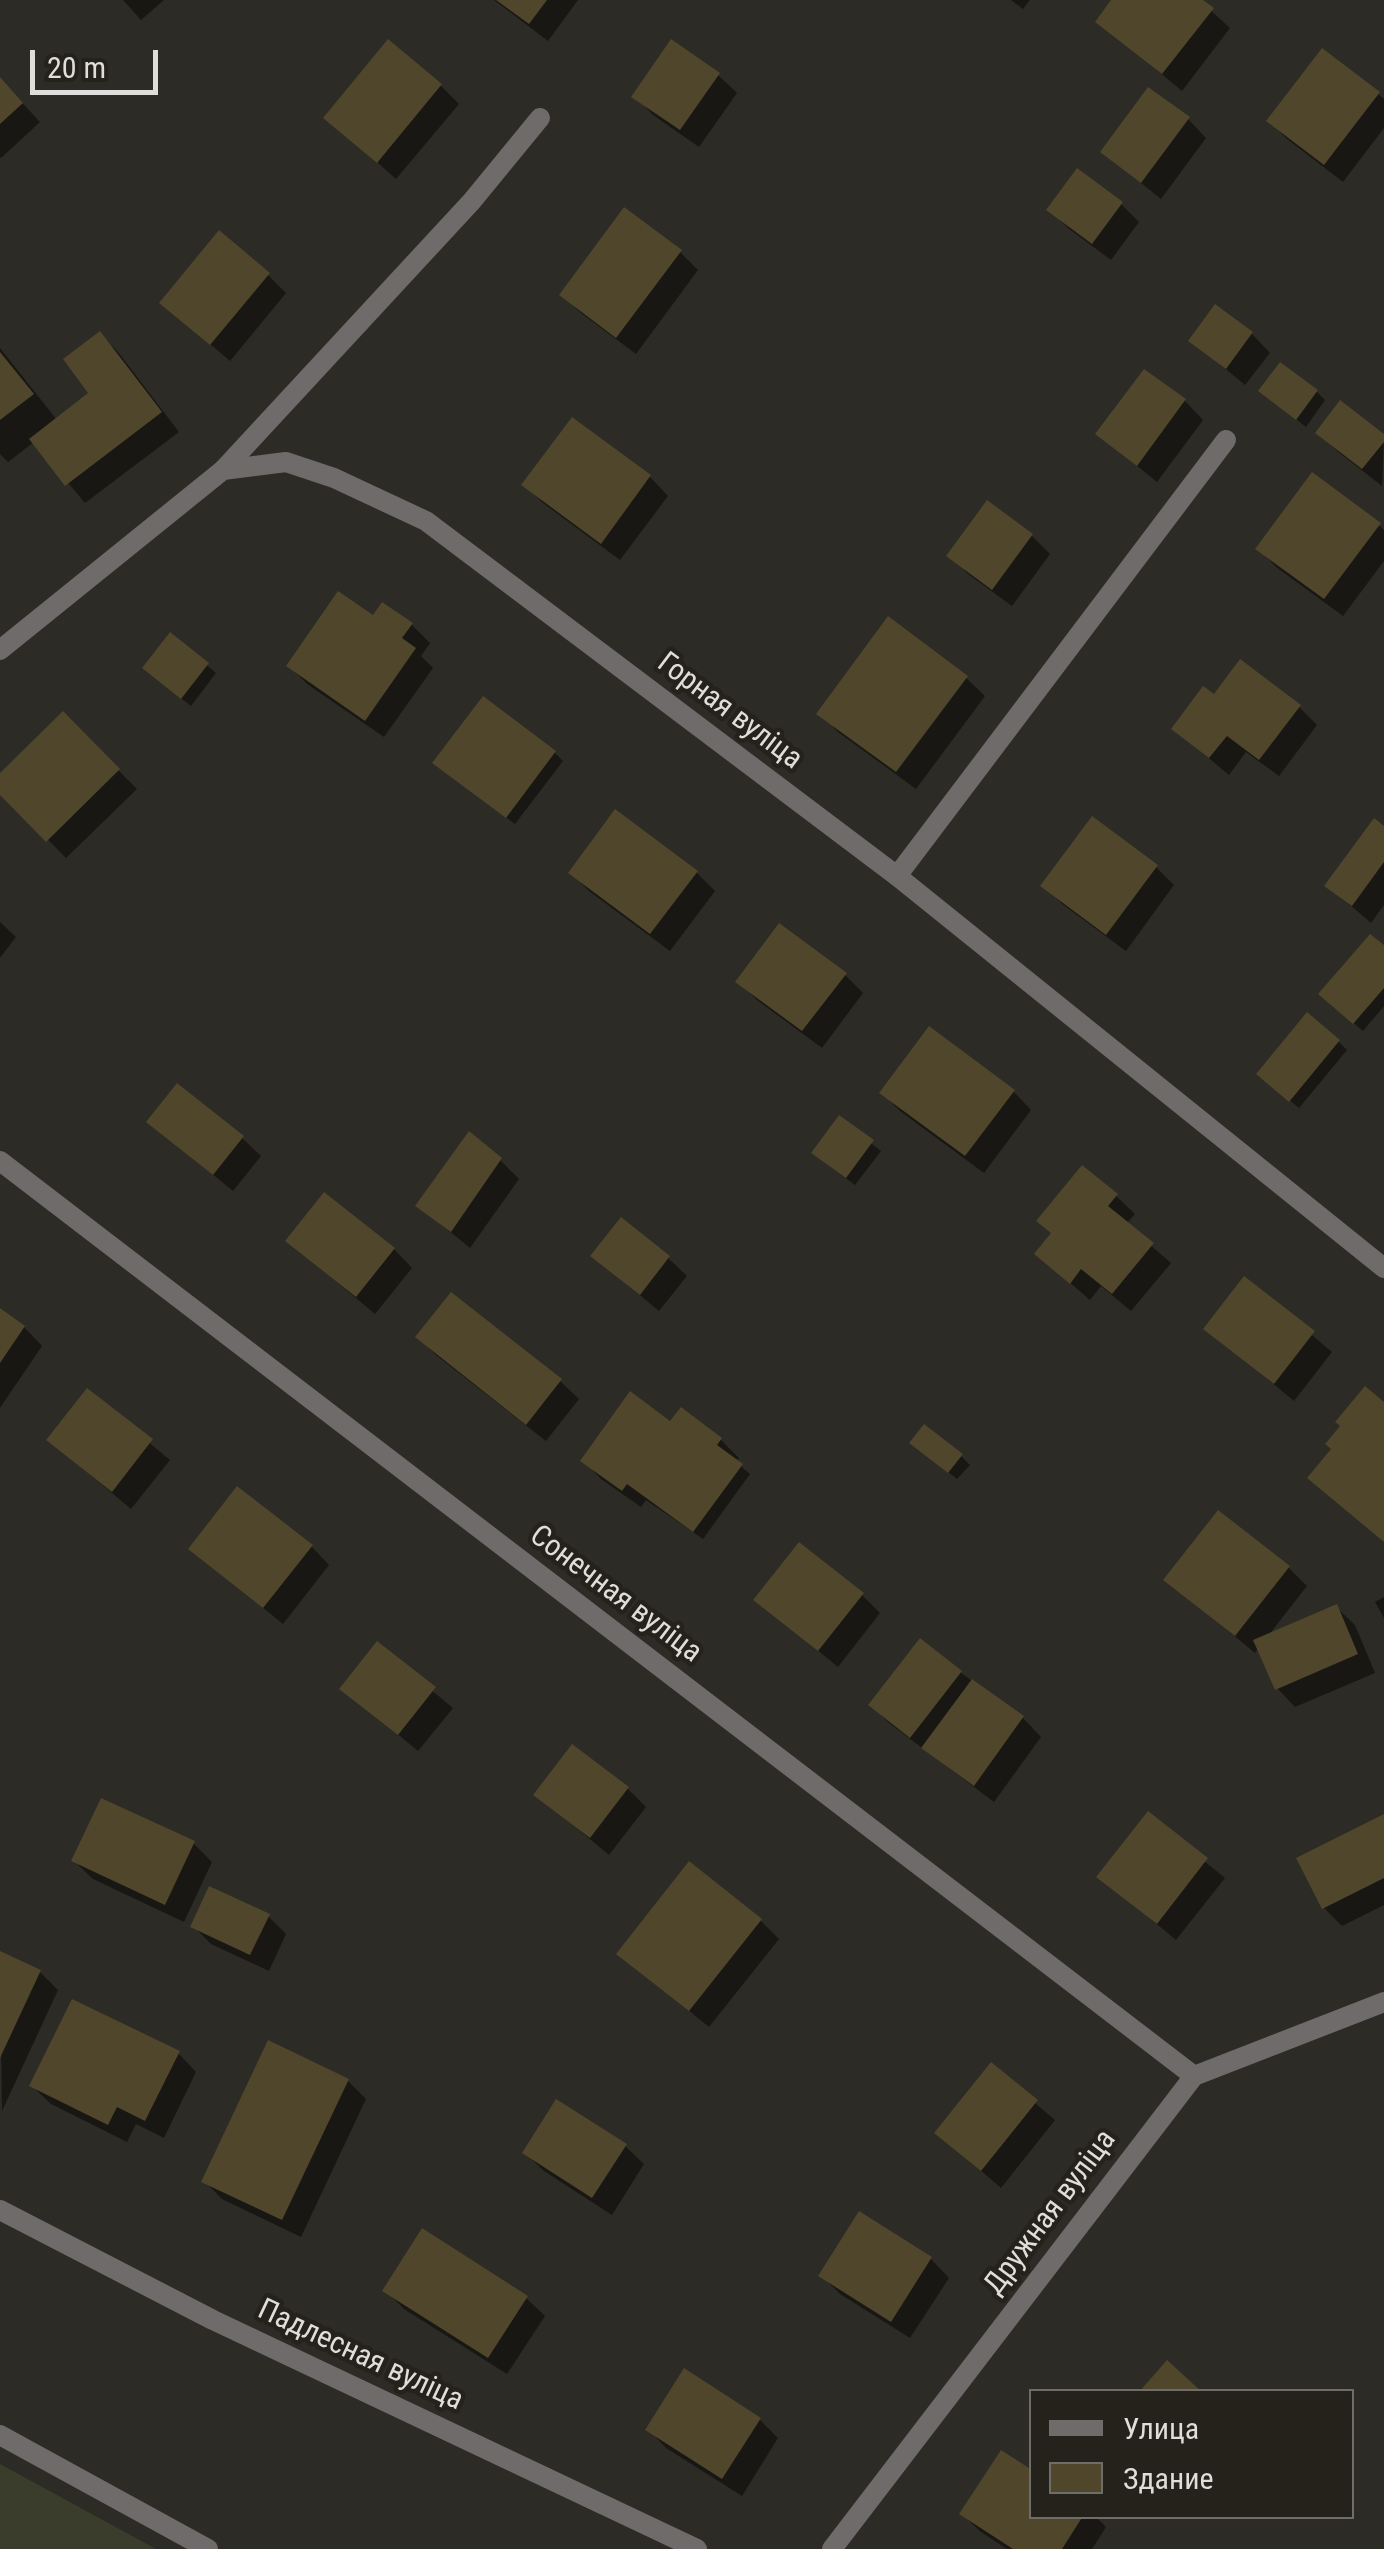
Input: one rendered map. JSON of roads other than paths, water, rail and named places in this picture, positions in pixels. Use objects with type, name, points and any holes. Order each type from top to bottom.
[{"type":"street","points":[[0,650],[224,470],[472,201],[540,118]]},
{"type":"street","points":[[898,876],[1226,440]]},
{"type":"street","name":"Горная вуліца","points":[[224,470],[286,462],[334,478],[426,522],[898,876],[1384,1268]]},
{"type":"street","name":"Сонечная вуліца","points":[[0,1161],[1194,2076]]},
{"type":"street","points":[[1194,2076],[1384,2002]]},
{"type":"street","name":"Дружная вуліца","points":[[832,2549],[1194,2076]]},
{"type":"street","name":"Падлесная вуліца","points":[[0,2210],[213,2320],[697,2549]]},
{"type":"street","points":[[0,2435],[208,2549]]}]
